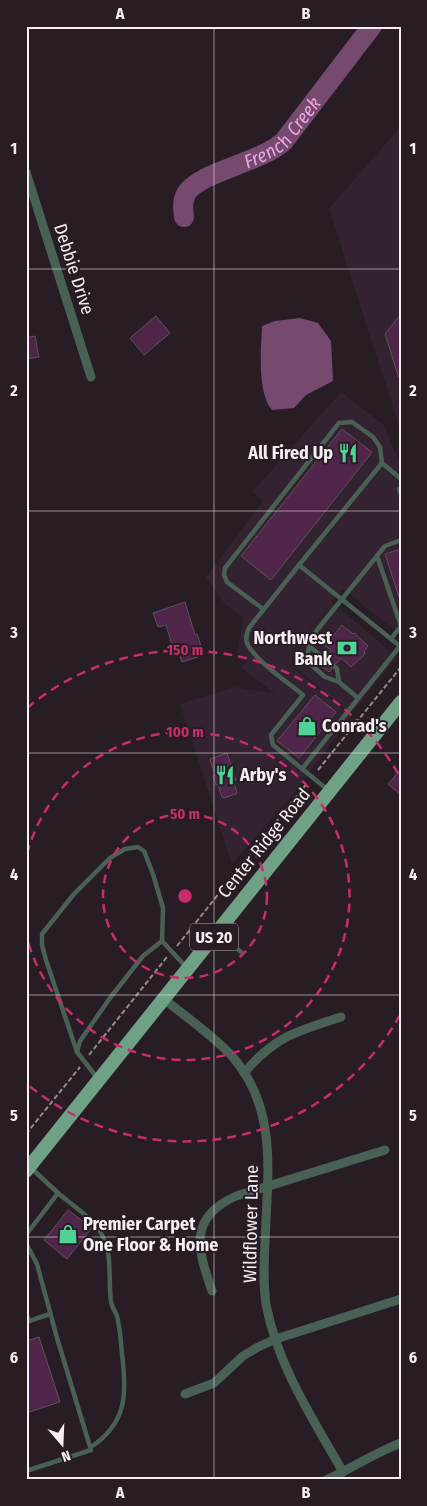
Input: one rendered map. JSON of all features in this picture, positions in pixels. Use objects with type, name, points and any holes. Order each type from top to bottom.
[{"type":"main road","name":"Center Ridge Road","points":[[28,1169],[401,702]]},
{"type":"street","name":"Debbie Drive","points":[[26,172],[91,377]]},
{"type":"street","name":"Wildflower Lane","points":[[164,999],[231,1056],[244,1073],[258,1100],[266,1125],[269,1151],[264,1285],[266,1304],[285,1366],[293,1384],[343,1472]]},
{"type":"street","points":[[244,1073],[268,1048],[282,1038],[341,1017]]},
{"type":"street","points":[[212,1291],[202,1263],[199,1247],[201,1232],[207,1218],[215,1208],[225,1201],[385,1150]]},
{"type":"street","points":[[185,1394],[214,1382],[244,1356],[276,1339],[401,1299]]},
{"type":"street","points":[[326,1480],[368,1458],[401,1444]]},
{"type":"lane","points":[[263,609],[227,582],[224,575],[225,568],[339,423],[352,422],[373,438],[380,447],[382,463],[401,479]]},
{"type":"lane","points":[[330,791],[273,745],[272,735],[303,695],[254,655],[246,641],[246,634],[263,609],[382,463]]},
{"type":"lane","points":[[401,488],[399,489],[401,494]]},
{"type":"lane","points":[[358,698],[339,682],[325,677],[307,661],[309,646],[317,630],[385,546],[401,540]]},
{"type":"lane","points":[[377,556],[400,626],[391,639]]},
{"type":"lane","points":[[299,565],[400,646],[302,769]]},
{"type":"lane","points":[[381,568],[389,565]]},
{"type":"lane","points":[[385,579],[392,576]]},
{"type":"lane","points":[[393,603],[400,600]]},
{"type":"lane","points":[[309,646],[324,658]]},
{"type":"lane","points":[[334,666],[337,669],[339,682]]},
{"type":"lane","points":[[99,1080],[78,1052],[42,945],[42,934],[74,894],[110,858],[125,849],[138,847],[144,851],[163,908],[162,941],[188,969]]},
{"type":"lane","points":[[218,932],[242,952]]},
{"type":"lane","points":[[78,1052],[80,1041],[110,998],[143,956],[162,941]]},
{"type":"lane","points":[[26,1471],[91,1450],[90,1447],[109,1433],[120,1412],[125,1386],[120,1333],[112,1304],[107,1246],[104,1237],[97,1226],[28,1169]]},
{"type":"lane","points":[[26,1235],[58,1194]]},
{"type":"lane","points":[[26,1243],[37,1264],[90,1447]]},
{"type":"lane","points":[[26,1313],[28,1322],[50,1314]]},
{"type":"path","points":[[26,1134],[401,667]]},
{"type":"shaded area","points":[[401,126],[401,432],[329,209]]},
{"type":"shaded area","points":[[300,318],[318,323],[331,341],[333,381],[306,395],[294,408],[272,410],[267,402],[262,382],[262,326],[275,321]]},
{"type":"shaded area","points":[[341,392],[384,425],[401,467],[401,635],[343,589],[294,648],[291,666],[351,717],[295,792],[232,864],[180,704],[235,687],[275,694],[242,668],[247,660],[237,652],[243,618],[224,603],[206,577],[263,501],[253,491]]},
{"type":"shaded area","points":[[333,603],[397,657],[351,714],[293,666],[297,645]]},
{"type":"building","points":[[401,314],[401,378],[399,378],[385,334]]},
{"type":"building","points":[[156,316],[170,333],[144,355],[130,338]]},
{"type":"building","points":[[35,336],[39,357],[26,359],[26,338]]},
{"type":"building","points":[[342,429],[372,452],[271,580],[241,556]]},
{"type":"building","points":[[401,549],[401,597],[399,597],[385,554]]},
{"type":"building","points":[[185,602],[195,635],[197,634],[204,655],[182,662],[176,644],[172,645],[166,625],[158,627],[153,613]]},
{"type":"building","name":"Northwest Bank","points":[[342,625],[368,646],[364,651],[364,655],[351,667],[341,658],[337,663],[331,664],[332,669],[329,672],[320,664],[322,661],[327,660],[327,655],[331,650],[325,646]]},
{"type":"building","name":"Conrad's","points":[[315,695],[336,712],[299,758],[277,741]]},
{"type":"building","name":"Arby's","points":[[227,753],[236,780],[233,781],[237,792],[224,798],[218,785],[216,785],[210,759]]},
{"type":"building","points":[[401,769],[401,795],[388,784]]},
{"type":"building","name":"Premier Carpet One Floor & Home","points":[[68,1210],[92,1228],[67,1259],[44,1240]]},
{"type":"building","points":[[39,1337],[60,1402],[26,1413],[26,1341]]},
{"type":"waterway","name":"French Creek","points":[[184,217],[184,200],[186,194],[193,186],[216,173],[274,149],[284,141],[372,26]]},
{"type":"place","name":"All Fired Up","points":[[348,453]]},
{"type":"place","name":"Northwest Bank","points":[[347,648]]},
{"type":"place","name":"Conrad's","points":[[307,726]]},
{"type":"place","name":"Arby's","points":[[225,775]]},
{"type":"place","name":"Premier Carpet One Floor & Home","points":[[68,1234]]}]
